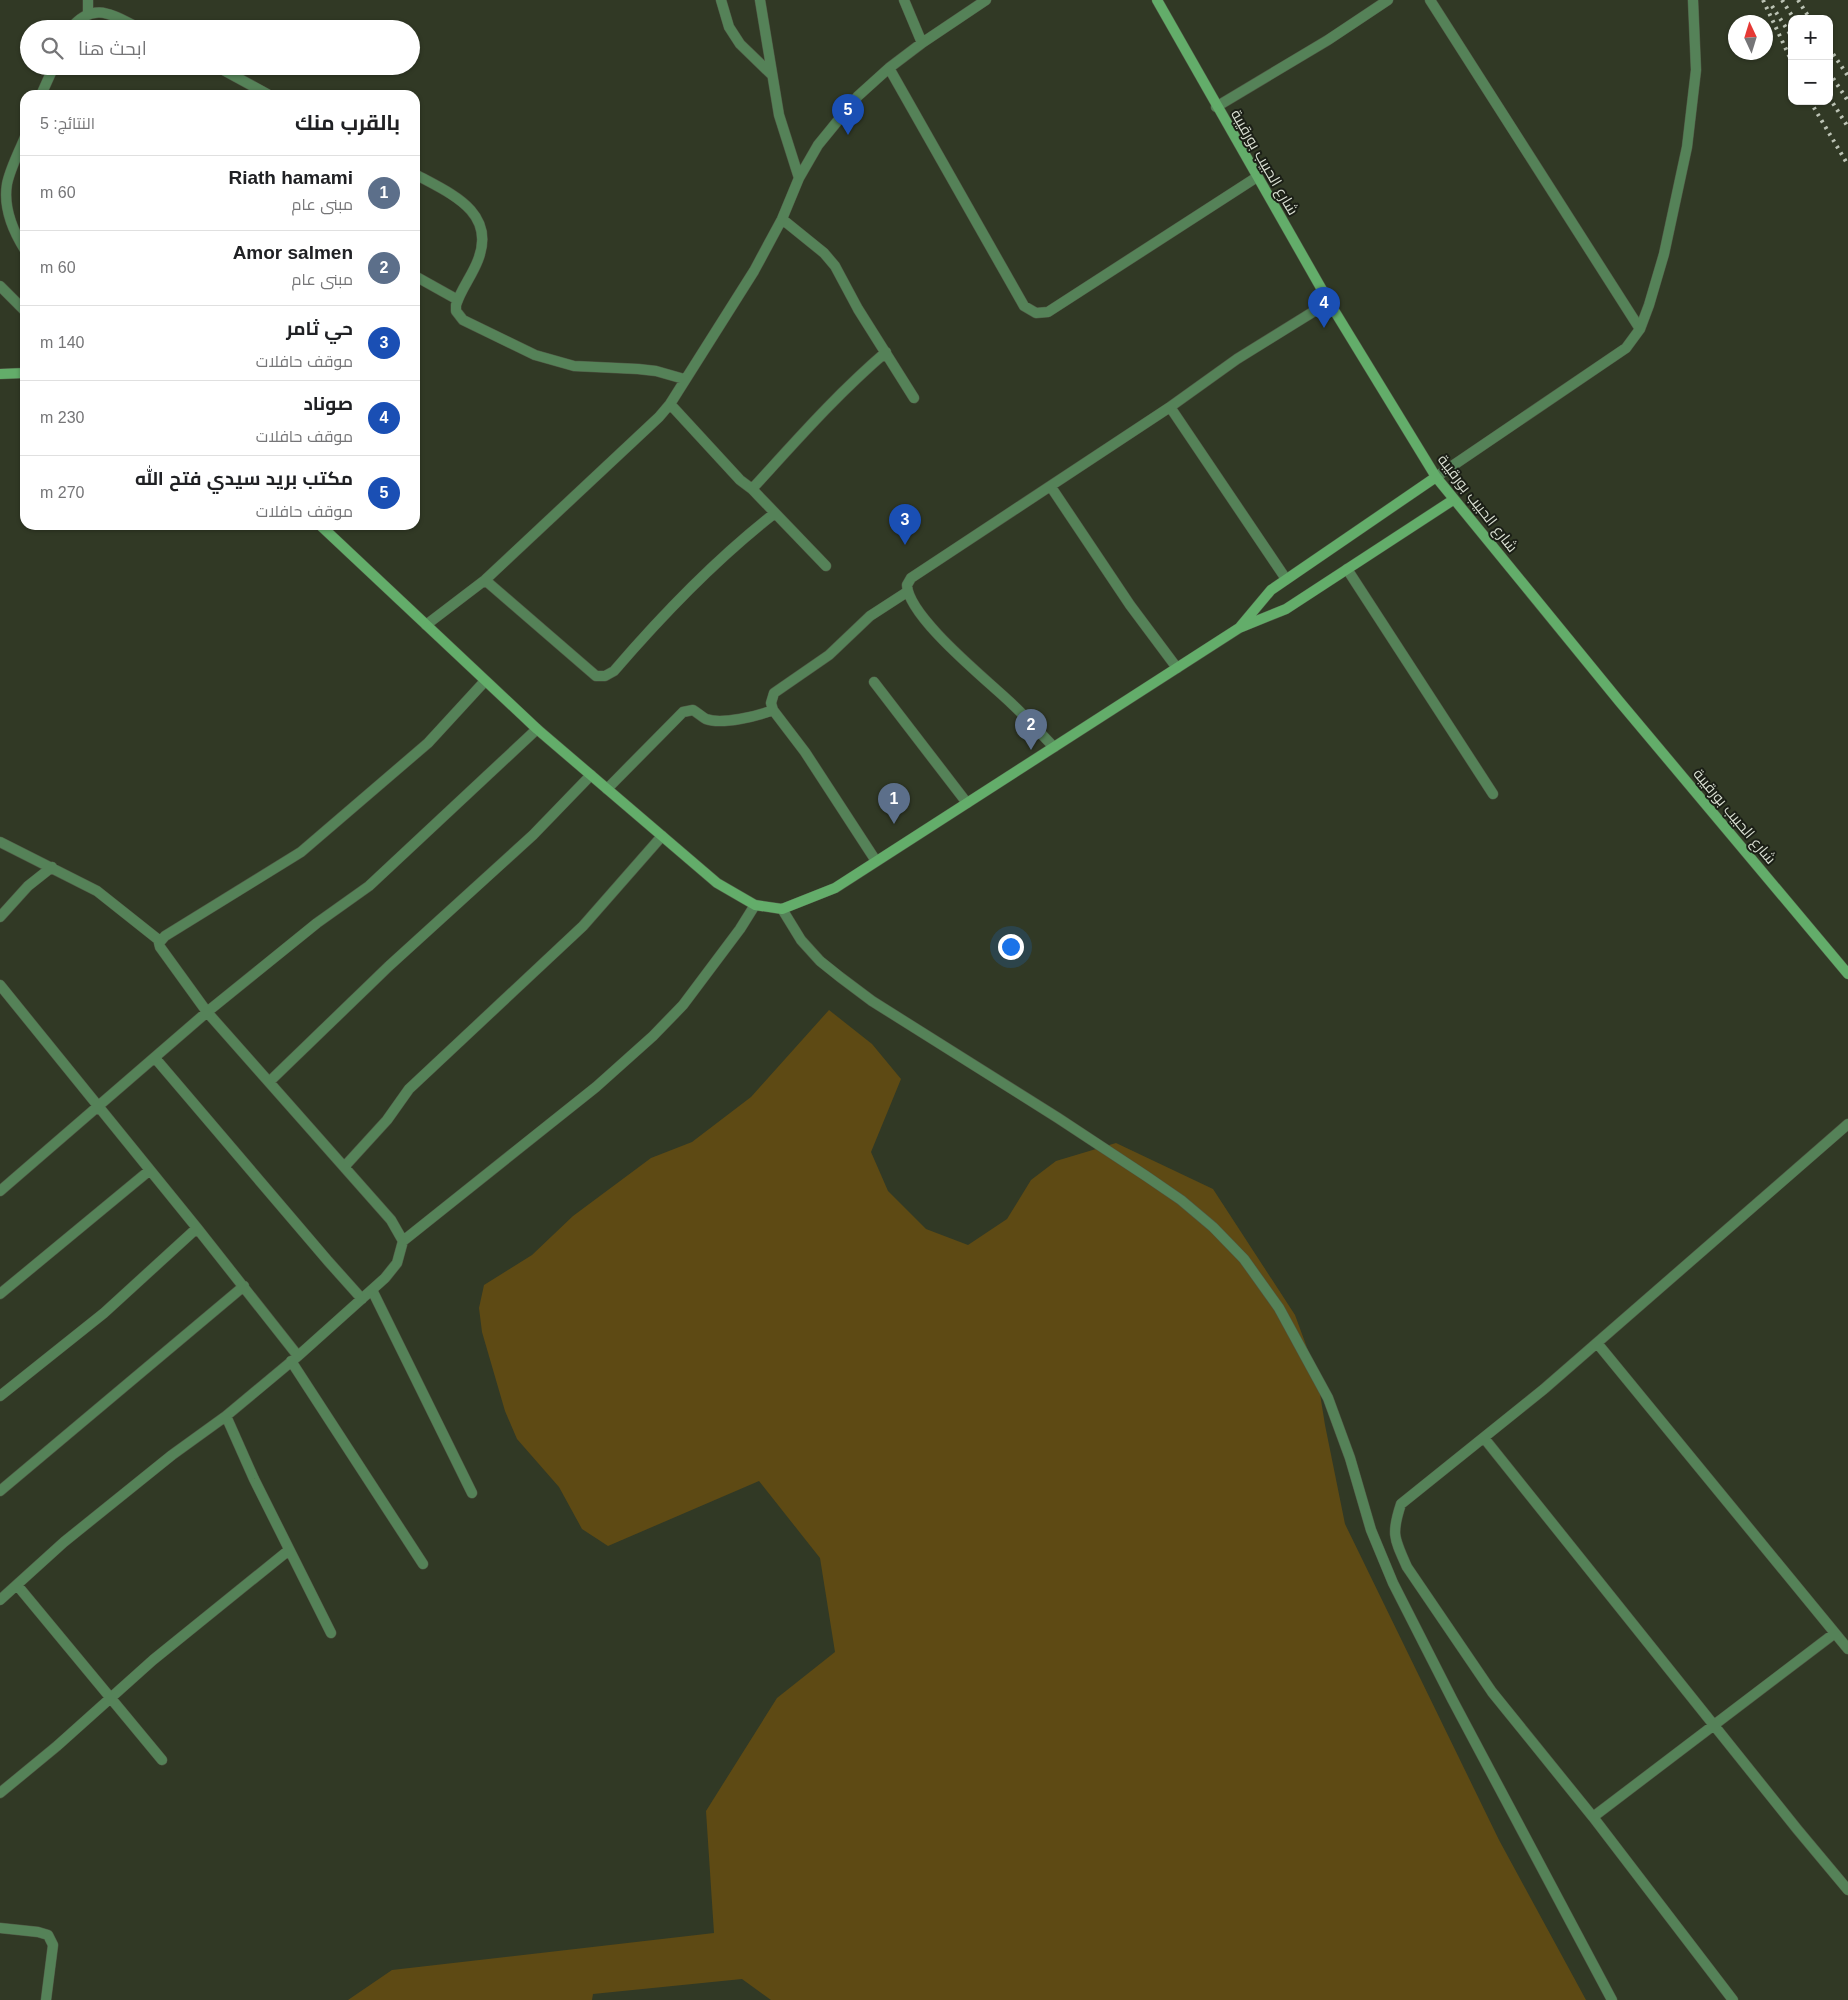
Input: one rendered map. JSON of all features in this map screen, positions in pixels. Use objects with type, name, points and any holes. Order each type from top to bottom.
[{"type":"main road","name":"شارع الحبيب بورقيبة","points":[[1157,0],[1216,107],[1329,302],[1436,477],[1453,500],[1848,974]]},
{"type":"main road","points":[[0,374],[20,373]]},
{"type":"main road","points":[[1239,628],[1271,590],[1436,477]]},
{"type":"main road","points":[[325,530],[537,729],[717,883],[755,905],[782,910],[835,888],[1239,628],[1286,609],[1453,500]]},
{"type":"street","points":[[88,0],[88,11]]},
{"type":"street","points":[[721,0],[729,27],[740,44],[771,74]]},
{"type":"street","points":[[760,0],[779,115],[798,178]]},
{"type":"street","points":[[904,0],[922,43]]},
{"type":"street","points":[[426,625],[484,580],[626,449],[670,404],[754,271],[782,220],[798,178],[818,145],[858,96],[889,68],[922,43],[986,0]]},
{"type":"street","points":[[1216,107],[1328,40],[1388,0]]},
{"type":"street","points":[[1430,0],[1640,329]]},
{"type":"street","points":[[1436,477],[1626,348],[1640,329],[1664,254],[1688,147],[1696,70],[1693,0]]},
{"type":"street","points":[[77,20],[88,11],[103,10],[123,20]]},
{"type":"street","points":[[889,68],[1024,306],[1036,314],[1048,312],[1256,177]]},
{"type":"street","points":[[43,90],[50,75]]},
{"type":"street","points":[[232,75],[260,90]]},
{"type":"street","points":[[20,150],[7,184],[7,200],[13,232],[20,242]]},
{"type":"street","points":[[420,177],[469,207],[479,221],[482,242],[478,259],[458,300],[456,311],[463,320],[535,355],[574,366],[647,370],[684,380]]},
{"type":"street","points":[[782,220],[824,253],[836,266],[858,309],[914,398]]},
{"type":"street","points":[[420,279],[458,300]]},
{"type":"street","points":[[0,286],[20,306]]},
{"type":"street","points":[[1054,747],[916,609],[907,592],[907,585],[911,578],[1051,487],[1237,360],[1329,302]]},
{"type":"street","points":[[752,489],[821,412],[852,381],[886,352]]},
{"type":"street","points":[[670,404],[740,480],[752,489],[826,566]]},
{"type":"street","points":[[1170,407],[1286,580]]},
{"type":"street","points":[[1051,487],[1130,605],[1177,668]]},
{"type":"street","points":[[484,580],[596,676],[606,676],[614,671],[660,618],[745,537],[775,513]]},
{"type":"street","points":[[1347,569],[1493,794]]},
{"type":"street","points":[[876,862],[805,752],[773,710],[771,703],[774,693],[828,655],[870,616],[907,592]]},
{"type":"street","points":[[403,1240],[391,1220],[345,1166],[207,1012],[160,947],[160,941],[165,936],[301,852],[428,743],[485,681]]},
{"type":"street","points":[[874,682],[967,803]]},
{"type":"street","points":[[607,789],[683,712],[693,710],[706,719],[729,720],[755,717],[773,710]]},
{"type":"street","points":[[0,1191],[207,1012],[316,923],[369,886],[537,729]]},
{"type":"street","points":[[269,1082],[395,960],[533,835],[591,775]]},
{"type":"street","points":[[345,1166],[387,1120],[409,1089],[583,926],[662,836]]},
{"type":"street","points":[[0,842],[97,891],[160,941]]},
{"type":"street","points":[[0,917],[28,886],[52,867]]},
{"type":"street","points":[[0,1600],[64,1542],[172,1455],[226,1416],[362,1299],[385,1278],[397,1263],[403,1240],[596,1088],[683,1005],[740,929],[755,905]]},
{"type":"street","points":[[782,910],[801,940],[820,961],[840,977],[872,1001],[1058,1118],[1160,1185],[1213,1227],[1244,1259],[1279,1308],[1328,1398],[1350,1458],[1371,1530],[1393,1584],[1612,2000]]},
{"type":"street","points":[[0,985],[244,1286],[294,1358],[422,1564]]},
{"type":"street","points":[[155,1058],[362,1299]]},
{"type":"street","points":[[1733,2000],[1593,1817],[1492,1692],[1407,1567],[1396,1544],[1394,1525],[1401,1504],[1484,1438],[1597,1343],[1848,1124]]},
{"type":"street","points":[[0,1294],[150,1170]]},
{"type":"street","points":[[0,1396],[104,1313],[197,1228]]},
{"type":"street","points":[[0,1491],[244,1286]]},
{"type":"street","points":[[372,1290],[472,1493]]},
{"type":"street","points":[[1597,1343],[1848,1649]]},
{"type":"street","points":[[226,1416],[288,1550],[331,1633]]},
{"type":"street","points":[[1484,1438],[1714,1726],[1848,1890]]},
{"type":"street","points":[[0,1793],[57,1746],[110,1697],[288,1550]]},
{"type":"street","points":[[17,1585],[162,1760]]},
{"type":"street","points":[[1593,1817],[1835,1633]]},
{"type":"street","points":[[0,1928],[38,1932],[48,1935],[52,1945],[46,2000]]},
{"type":"shaded area","points":[[829,1010],[872,1044],[901,1079],[871,1152],[888,1191],[926,1229],[968,1245],[1007,1219],[1031,1180],[1056,1161],[1116,1143],[1213,1189],[1295,1315],[1317,1375],[1345,1524],[1499,1840],[1586,2000],[771,2000],[742,1979],[593,1994],[592,2000],[348,2000],[392,1970],[714,1933],[706,1811],[777,1698],[835,1652],[820,1558],[759,1481],[608,1546],[582,1529],[559,1487],[517,1439],[505,1411],[482,1332],[479,1308],[484,1285],[532,1255],[573,1216],[651,1158],[692,1142],[751,1097]]},
{"type":"railway","points":[[1763,0],[1791,60]]},
{"type":"railway","points":[[1782,0],[1791,15]]},
{"type":"railway","points":[[1798,0],[1807,15]]},
{"type":"railway","points":[[1772,6],[1788,31]]},
{"type":"railway","points":[[1833,54],[1848,76]]},
{"type":"railway","points":[[1833,78],[1848,101]]},
{"type":"railway","points":[[1833,103],[1848,127]]},
{"type":"railway","points":[[1812,105],[1848,165]]},
{"type":"place","name":"مكتب بريد سيدي فتح الله","points":[[848,135]]},
{"type":"place","name":"صوناد","points":[[1324,328]]},
{"type":"place","name":"حي ثامر","points":[[905,545]]},
{"type":"place","name":"Amor salmen","points":[[1031,750]]},
{"type":"place","name":"Riath hamami","points":[[894,824]]}]
